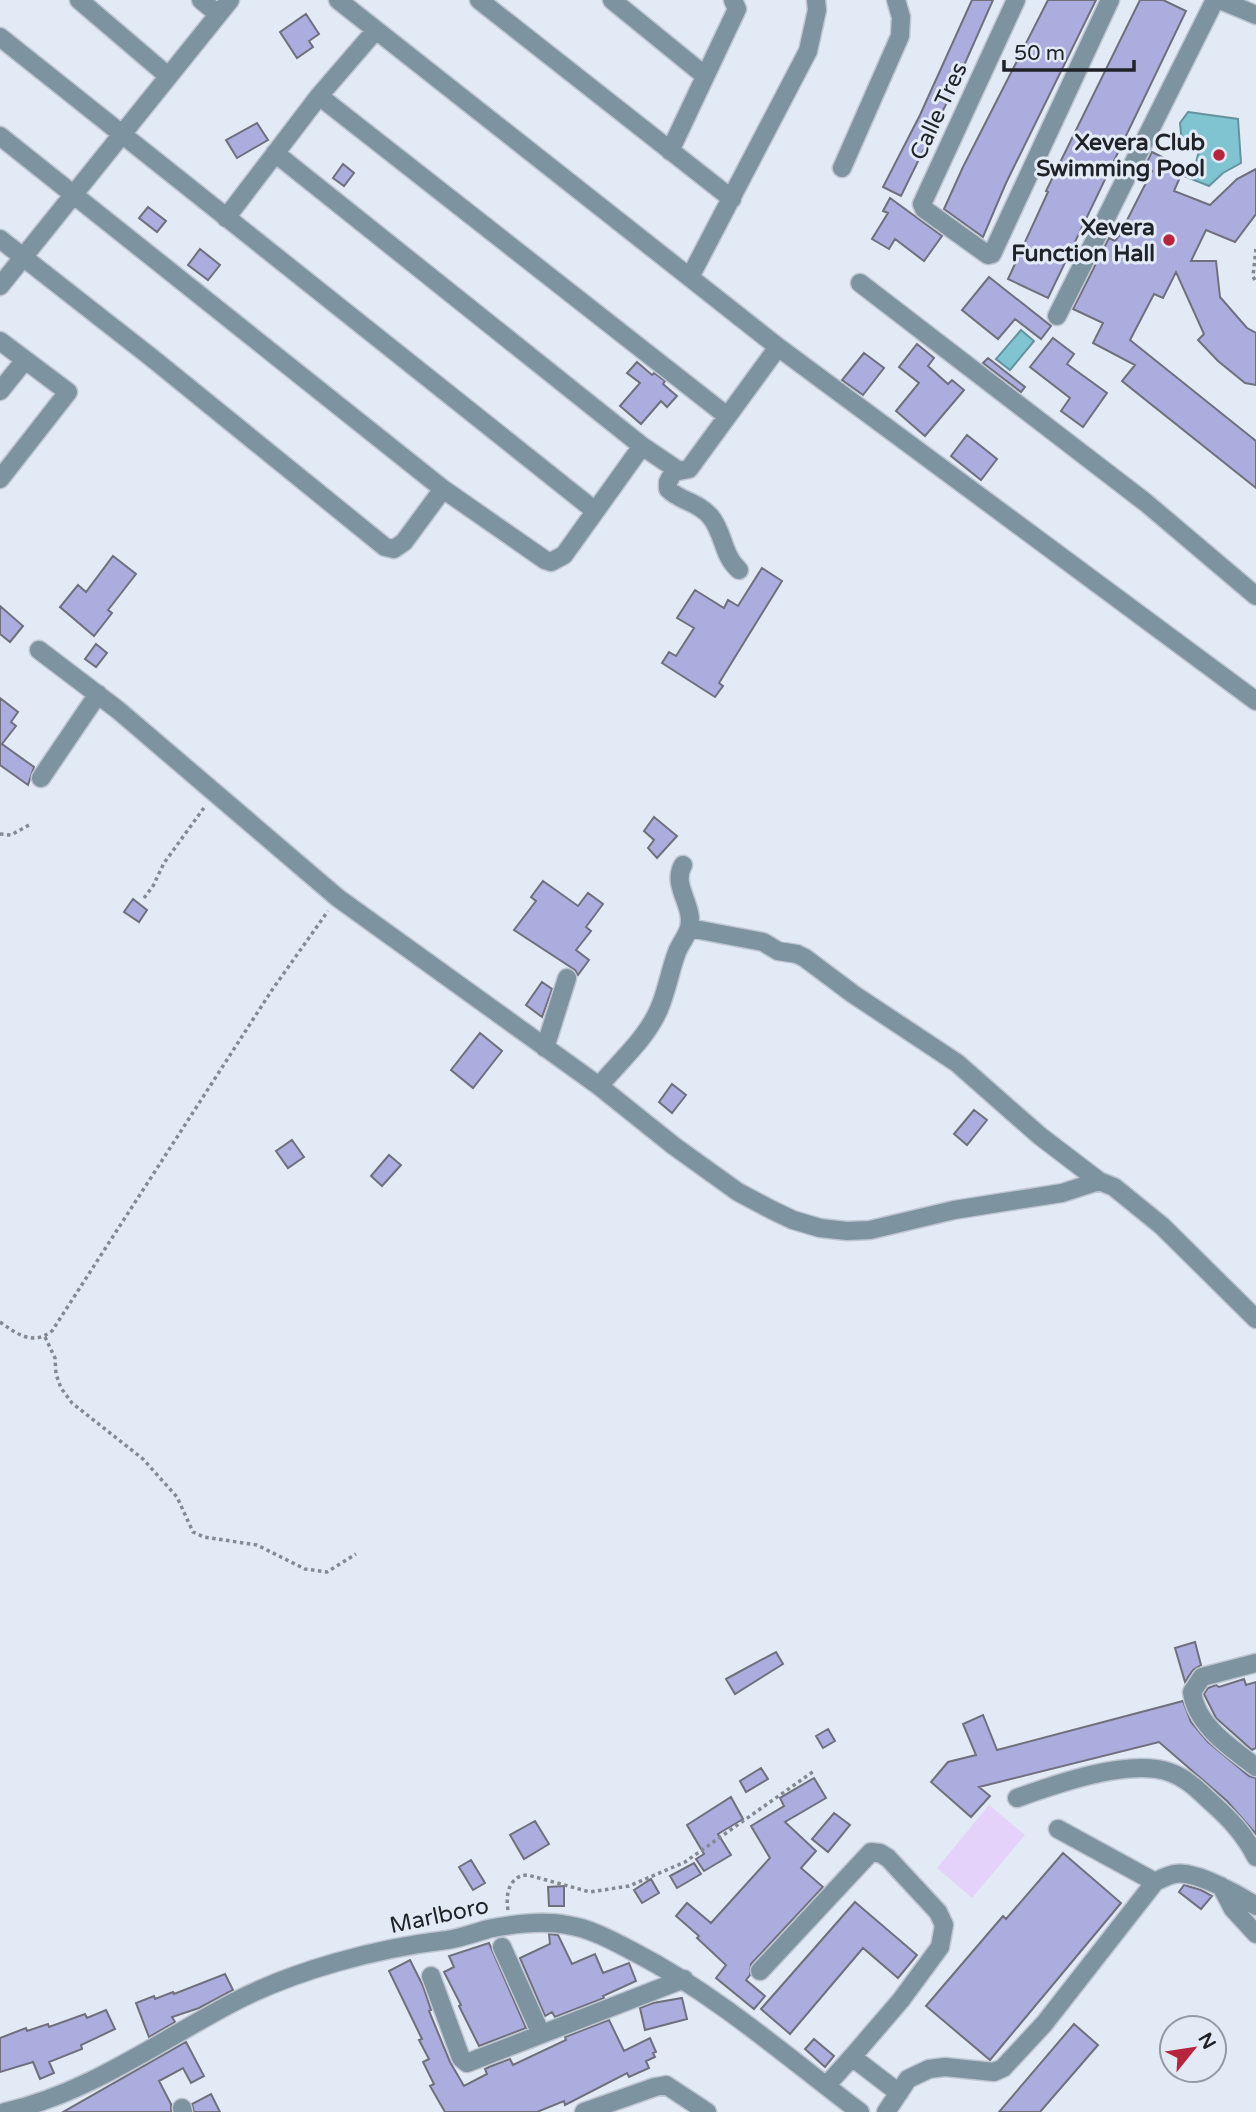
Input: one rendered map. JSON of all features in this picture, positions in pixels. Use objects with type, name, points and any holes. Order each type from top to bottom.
[{"type":"street","points":[[79,0],[168,76]]},
{"type":"street","points":[[0,286],[224,7],[201,0]]},
{"type":"street","points":[[338,0],[778,347],[1256,701]]},
{"type":"street","points":[[479,0],[732,199]]},
{"type":"street","points":[[612,0],[704,75]]},
{"type":"street","points":[[670,151],[737,9],[733,0]]},
{"type":"street","points":[[690,277],[808,51],[817,10],[816,0]]},
{"type":"street","points":[[842,168],[900,36],[901,17],[895,0]]},
{"type":"street","name":"Calle Tres","points":[[1016,0],[922,204],[924,209],[988,256],[992,254],[1110,0]]},
{"type":"street","points":[[1057,316],[1217,0],[1256,15]]},
{"type":"street","points":[[226,218],[319,96],[375,31]]},
{"type":"street","points":[[0,37],[594,510]]},
{"type":"street","points":[[319,96],[727,416]]},
{"type":"street","points":[[0,136],[443,489],[545,561],[551,562],[564,555],[642,446]]},
{"type":"street","points":[[275,153],[642,446],[679,471],[689,469],[778,347]]},
{"type":"street","points":[[0,239],[385,547],[394,548],[404,542],[443,489]]},
{"type":"street","points":[[860,283],[1145,502],[1256,596]]},
{"type":"street","points":[[0,341],[68,393],[0,479]]},
{"type":"street","points":[[0,391],[25,360]]},
{"type":"street","points":[[675,469],[668,482],[668,489],[674,495],[700,505],[713,519],[723,547],[739,570]]},
{"type":"street","points":[[39,650],[98,694],[338,898],[599,1086],[674,1146],[738,1192],[793,1220],[847,1231],[870,1230],[954,1210],[1062,1193],[1099,1181]]},
{"type":"street","points":[[41,778],[98,694]]},
{"type":"street","points":[[599,1086],[650,1026],[663,998],[678,949],[689,928],[689,916],[679,881],[679,872],[683,865]]},
{"type":"street","points":[[689,928],[763,942],[778,951],[805,958],[853,995],[957,1063],[1040,1136],[1099,1181],[1114,1187],[1162,1226],[1256,1319]]},
{"type":"street","points":[[545,1048],[567,978]]},
{"type":"street","points":[[1253,1761],[1202,1720],[1194,1706],[1192,1692],[1202,1677],[1256,1663]]},
{"type":"street","points":[[1017,1798],[1058,1783],[1102,1773],[1140,1768],[1158,1769],[1187,1780],[1232,1821],[1256,1857]]},
{"type":"street","points":[[1058,1829],[1154,1882]]},
{"type":"street","points":[[760,1971],[871,1852],[888,1858],[939,1912],[944,1925],[940,1947],[901,2000],[826,2086]]},
{"type":"street","points":[[886,2112],[908,2079],[929,2069],[945,2067],[994,2072],[1003,2068],[1044,2024],[1154,1882],[1177,1873],[1221,1886],[1256,1906]]},
{"type":"street","points":[[1221,1886],[1233,1909],[1256,1934]]},
{"type":"street","name":"Marlboro","points":[[5,2112],[37,2105],[81,2087],[272,1983],[368,1955],[487,1930],[535,1923],[568,1925],[621,1945],[684,1979],[860,2112]]},
{"type":"street","points":[[502,1947],[541,2034]]},
{"type":"street","points":[[431,1976],[461,2058],[467,2063],[684,1979]]},
{"type":"street","points":[[852,2057],[898,2093]]},
{"type":"street","points":[[584,2112],[666,2085],[707,2112]]},
{"type":"path","points":[[1256,250],[1253,276],[1256,283]]},
{"type":"path","points":[[144,898],[164,863],[215,792]]},
{"type":"path","points":[[0,834],[10,835],[31,824]]},
{"type":"path","points":[[0,1322],[27,1338],[45,1336],[52,1331],[272,990],[338,898]]},
{"type":"path","points":[[45,1336],[55,1358],[56,1374],[61,1388],[72,1403],[143,1459],[177,1497],[193,1532],[204,1537],[257,1545],[305,1569],[327,1572],[356,1554]]},
{"type":"path","points":[[507,1894],[514,1879],[521,1875],[590,1892],[643,1881],[685,1862],[814,1771]]},
{"type":"shaded area","points":[[989,1805],[1025,1835],[972,1898],[937,1868]]},
{"type":"water","name":"Xevera Club Swimming Pool","points":[[1188,112],[1238,119],[1241,163],[1223,173],[1209,186],[1184,176],[1191,162],[1196,162],[1200,148],[1182,143],[1180,123]]},
{"type":"water","points":[[1021,330],[1034,341],[1010,370],[996,359]]},
{"type":"building","points":[[972,0],[993,0],[901,196],[883,187],[920,115]]},
{"type":"building","points":[[1048,0],[1096,0],[1006,183],[983,237],[944,209]]},
{"type":"building","points":[[1140,0],[1163,0],[1186,11],[1048,298],[1008,279],[1048,192],[1046,191]]},
{"type":"building","points":[[306,14],[319,34],[309,41],[313,47],[297,58],[280,32]]},
{"type":"building","points":[[257,123],[268,140],[237,158],[226,140]]},
{"type":"building","points":[[1152,152],[1184,168],[1174,191],[1210,205],[1237,179],[1256,169],[1256,214],[1235,242],[1206,230],[1191,261],[1216,261],[1220,297],[1247,328],[1256,333],[1256,385],[1245,383],[1198,340],[1204,334],[1176,272],[1163,298],[1154,294],[1130,340],[1256,441],[1256,488],[1122,381],[1135,365],[1093,343],[1103,323],[1073,309],[1109,238],[1115,241],[1119,236],[1152,171],[1144,168]]},
{"type":"building","points":[[343,164],[354,173],[344,186],[333,178]]},
{"type":"building","points":[[890,198],[942,236],[924,261],[895,239],[889,249],[872,239],[888,213],[883,211]]},
{"type":"building","points":[[148,207],[166,221],[157,232],[139,218]]},
{"type":"building","points":[[200,249],[220,265],[208,280],[188,265]]},
{"type":"building","points":[[989,277],[1051,326],[1041,339],[1015,319],[998,339],[962,310]]},
{"type":"building","points":[[1053,338],[1074,354],[1067,364],[1107,393],[1083,427],[1061,411],[1070,398],[1030,367]]},
{"type":"building","points":[[917,344],[934,358],[928,366],[948,384],[952,380],[964,390],[925,436],[896,411],[919,383],[899,367]]},
{"type":"building","points":[[864,353],[884,368],[863,395],[842,380]]},
{"type":"building","points":[[988,358],[1025,387],[1021,392],[983,363]]},
{"type":"building","points":[[637,362],[652,375],[654,373],[665,381],[663,384],[677,396],[667,407],[661,401],[641,424],[620,406],[640,383],[627,373]]},
{"type":"building","points":[[967,435],[997,459],[981,480],[951,456]]},
{"type":"building","points":[[113,556],[136,574],[108,610],[112,613],[94,636],[60,607],[78,585],[86,592]]},
{"type":"building","points":[[762,568],[782,581],[719,683],[723,686],[715,697],[662,663],[669,652],[676,656],[694,628],[677,618],[695,590],[724,608],[728,600],[738,606]]},
{"type":"building","points":[[0,606],[23,626],[10,642],[0,634]]},
{"type":"building","points":[[96,644],[107,653],[96,667],[85,659]]},
{"type":"building","points":[[0,698],[18,712],[11,722],[16,726],[2,744],[34,767],[28,785],[0,765]]},
{"type":"building","points":[[654,817],[677,836],[657,858],[648,848],[654,840],[644,831]]},
{"type":"building","points":[[543,881],[578,906],[588,893],[603,904],[586,927],[591,931],[576,950],[589,960],[578,975],[575,970],[514,930],[536,901],[531,897]]},
{"type":"building","points":[[133,899],[147,910],[139,922],[124,912]]},
{"type":"building","points":[[542,982],[552,989],[542,1017],[526,1005]]},
{"type":"building","points":[[480,1033],[502,1051],[473,1088],[451,1070]]},
{"type":"building","points":[[672,1084],[686,1095],[672,1113],[659,1102]]},
{"type":"building","points":[[974,1110],[987,1120],[967,1145],[954,1134]]},
{"type":"building","points":[[292,1140],[304,1157],[288,1168],[276,1151]]},
{"type":"building","points":[[389,1155],[401,1165],[382,1186],[371,1176]]},
{"type":"building","points":[[1195,1642],[1201,1665],[1193,1670],[1185,1682],[1175,1648]]},
{"type":"building","points":[[776,1652],[783,1664],[735,1694],[726,1679]]},
{"type":"building","points":[[1244,1679],[1246,1685],[1256,1682],[1256,1748],[1252,1750],[1216,1718],[1204,1694],[1208,1688],[1216,1685],[1219,1687]]},
{"type":"building","points":[[1183,1701],[1191,1722],[1208,1742],[1249,1776],[1256,1778],[1256,1834],[1227,1801],[1159,1742],[979,1787],[990,1796],[971,1817],[931,1782],[948,1762],[976,1755],[963,1724],[983,1715],[997,1750]]},
{"type":"building","points":[[828,1729],[835,1741],[823,1748],[816,1736]]},
{"type":"building","points":[[761,1768],[768,1779],[746,1792],[740,1781]]},
{"type":"building","points":[[814,1778],[826,1798],[785,1822],[816,1851],[801,1868],[823,1887],[751,1964],[750,1975],[746,1980],[765,1996],[754,2009],[716,1978],[726,1965],[676,1916],[687,1903],[711,1923],[770,1858],[751,1826],[784,1806],[780,1798]]},
{"type":"building","points":[[731,1797],[743,1819],[718,1834],[731,1855],[704,1871],[696,1859],[704,1854],[687,1825]]},
{"type":"building","points":[[834,1813],[850,1825],[828,1852],[812,1839]]},
{"type":"building","points":[[535,1821],[549,1844],[524,1859],[510,1835]]},
{"type":"building","points":[[1063,1853],[1121,1903],[990,2060],[926,2006],[1003,1916],[1006,1919]]},
{"type":"building","points":[[471,1860],[485,1883],[473,1890],[459,1867]]},
{"type":"building","points":[[694,1863],[701,1874],[677,1888],[670,1876]]},
{"type":"building","points":[[651,1879],[659,1893],[642,1903],[634,1890]]},
{"type":"building","points":[[1184,1885],[1212,1896],[1201,1909],[1179,1892]]},
{"type":"building","points":[[564,1886],[564,1906],[549,1906],[548,1887]]},
{"type":"building","points":[[855,1902],[917,1955],[898,1978],[863,1948],[790,2034],[761,2009]]},
{"type":"building","points":[[549,1934],[558,1935],[572,1964],[595,1954],[603,1973],[629,1963],[636,1981],[603,1996],[604,1998],[555,2017],[552,2012],[545,2016],[520,1958],[550,1944]]},
{"type":"building","points":[[489,1943],[526,2028],[479,2046],[444,1972],[454,1967],[449,1956]]},
{"type":"building","points":[[410,1960],[423,1986],[431,2010],[429,2011],[450,2062],[464,2086],[487,2074],[485,2069],[489,2067],[510,2059],[513,2065],[566,2040],[565,2037],[609,2020],[624,2051],[650,2038],[656,2052],[653,2053],[655,2057],[646,2061],[649,2068],[629,2077],[627,2073],[565,2105],[564,2101],[537,2112],[445,2112],[430,2086],[434,2084],[423,2062],[429,2059],[419,2040],[422,2039],[389,1971]]},
{"type":"building","points":[[225,1974],[233,1990],[199,2008],[172,2017],[175,2022],[149,2037],[136,2003],[154,1996],[155,1999],[173,1992],[174,1994]]},
{"type":"building","points":[[682,1998],[687,2019],[645,2030],[640,2008]]},
{"type":"building","points":[[106,2010],[115,2029],[81,2045],[82,2049],[49,2062],[54,2073],[40,2079],[33,2062],[0,2072],[0,2038],[26,2028],[27,2031],[48,2024],[49,2027],[85,2014],[87,2018]]},
{"type":"building","points":[[1074,2024],[1098,2045],[1040,2112],[999,2112]]},
{"type":"building","points":[[814,2039],[834,2056],[825,2067],[805,2049]]},
{"type":"building","points":[[186,2042],[204,2076],[191,2083],[183,2068],[159,2081],[171,2104],[171,2112],[63,2112]]},
{"type":"building","points":[[211,2094],[220,2112],[194,2112],[192,2104]]},
{"type":"place","name":"Xevera Club Swimming Pool","points":[[1219,155]]},
{"type":"place","name":"Xevera Function Hall","points":[[1169,240]]}]
